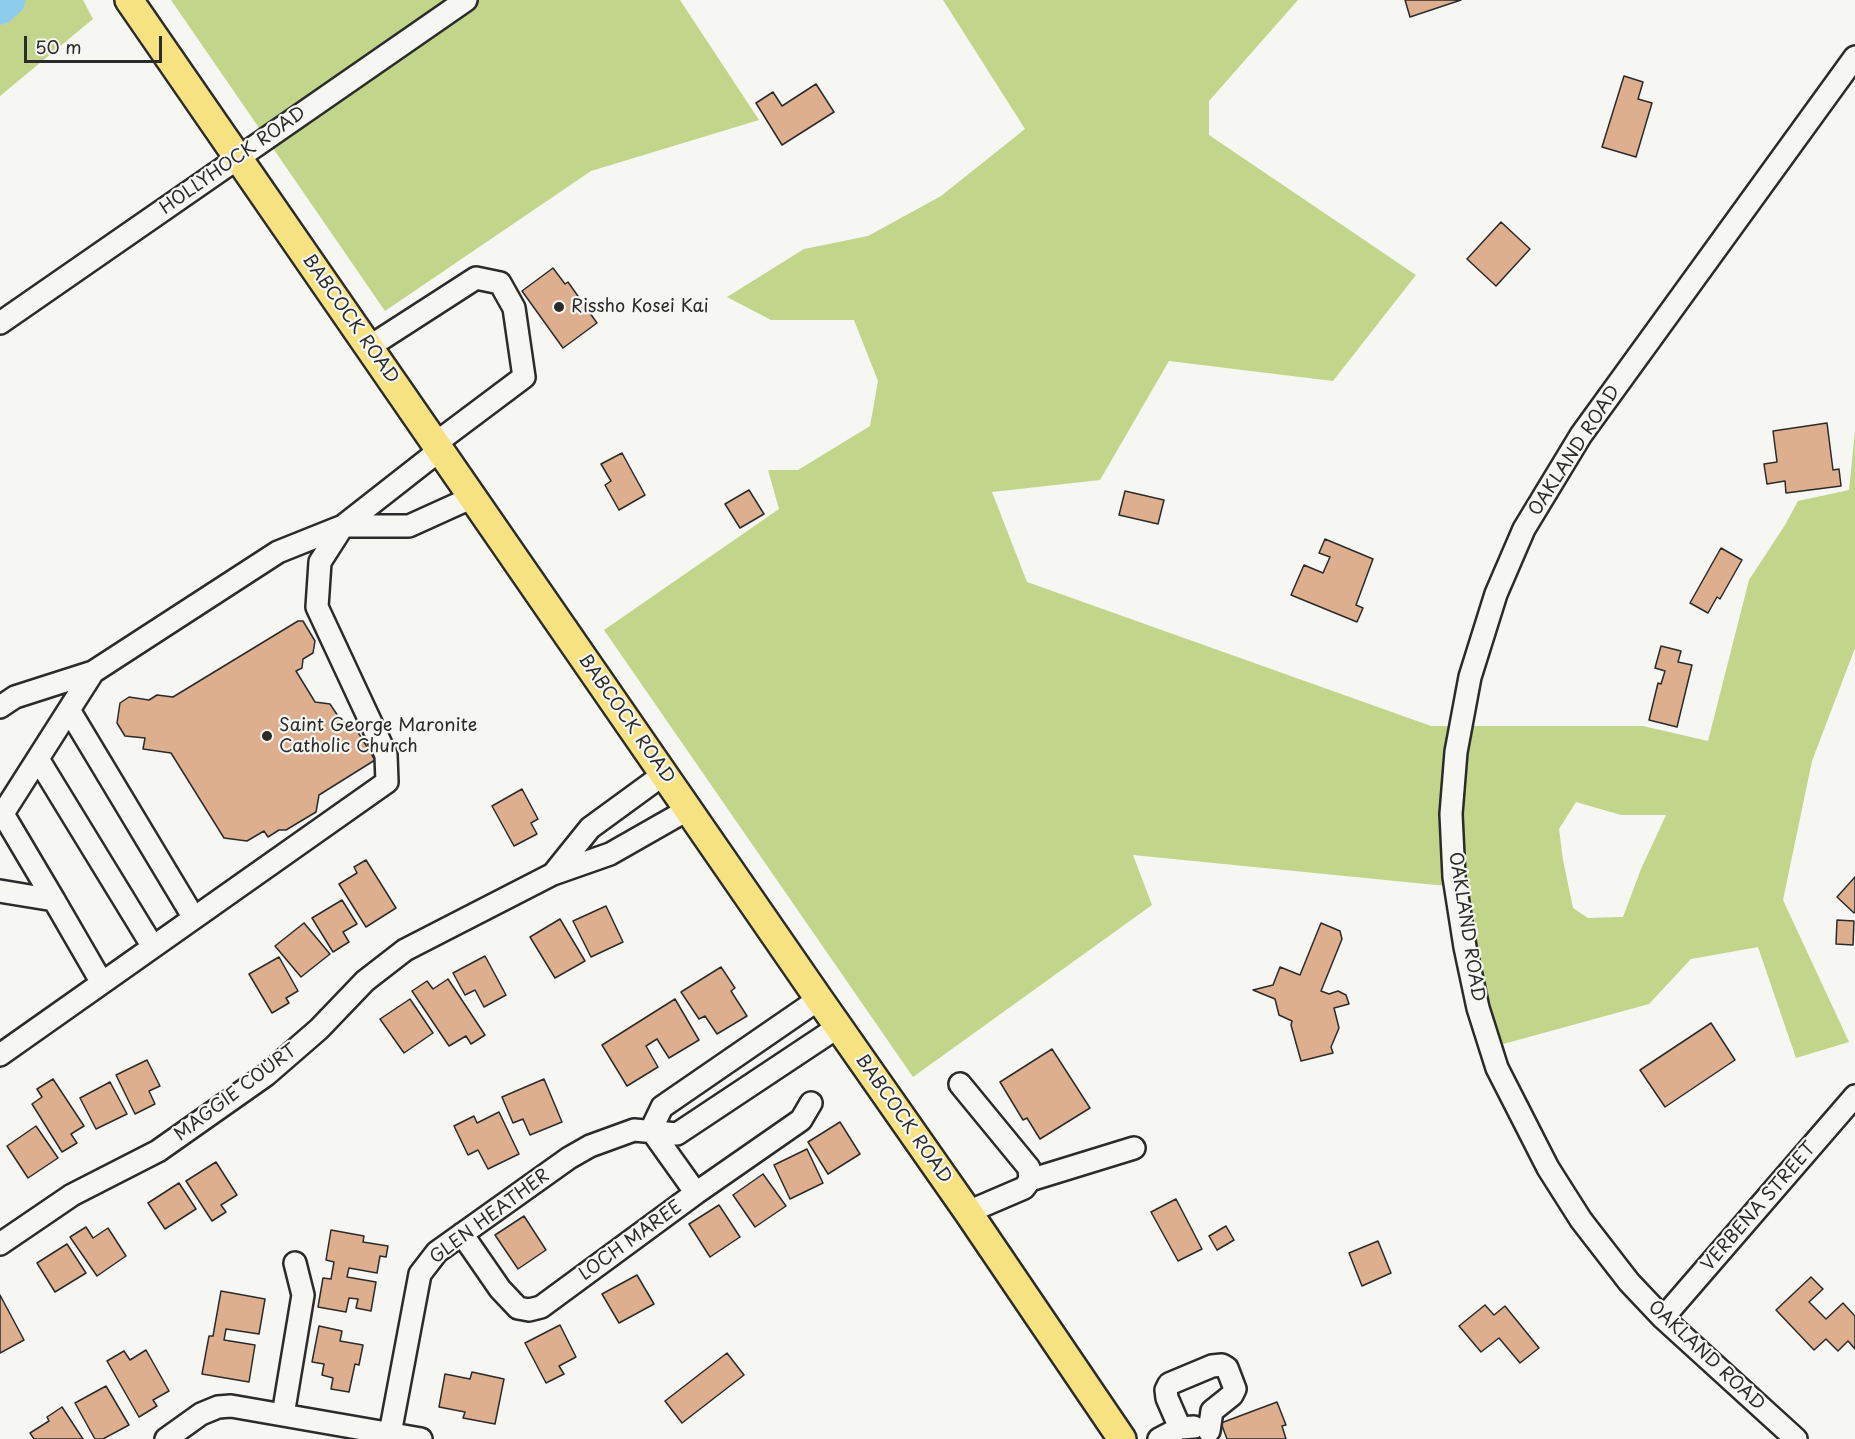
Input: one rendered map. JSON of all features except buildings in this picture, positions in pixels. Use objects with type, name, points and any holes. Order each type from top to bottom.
[{"type":"main road","name":"BABCOCK ROAD","points":[[129,0],[968,1212],[1122,1439]]},
{"type":"street","name":"HOLLYHOCK ROAD","points":[[0,323],[466,0]]},
{"type":"street","name":"OAKLAND ROAD","points":[[1796,1439],[1663,1318],[1629,1282],[1581,1220],[1548,1168],[1497,1068],[1478,1008],[1454,877],[1451,814],[1456,752],[1470,677],[1496,594],[1530,518],[1581,435],[1855,57]]},
{"type":"street","points":[[0,1055],[387,782],[386,755],[317,607],[320,562],[343,526],[524,378],[514,308],[500,283],[476,278],[369,347]]},
{"type":"street","points":[[0,707],[15,697],[93,672],[278,552],[343,526],[409,526],[473,497]]},
{"type":"street","points":[[93,672],[3,810],[102,983]]},
{"type":"street","points":[[69,710],[194,918]]},
{"type":"street","points":[[38,759],[153,947]]},
{"type":"street","name":"MAGGIE COURT","points":[[553,874],[590,828],[664,774]]},
{"type":"street","name":"MAGGIE COURT","points":[[0,1244],[72,1195],[158,1151],[266,1075],[319,1029],[365,981],[405,950],[553,874],[610,854],[689,809]]},
{"type":"street","points":[[0,891],[54,900]]},
{"type":"street","points":[[696,1193],[651,1130],[662,1107],[819,999]]},
{"type":"street","name":"GLEN HEATHER","points":[[390,1437],[420,1274],[437,1252],[583,1150],[613,1136],[634,1130],[677,1134],[838,1027]]},
{"type":"street","points":[[960,1083],[1029,1168],[1030,1179],[1024,1188],[968,1212]]},
{"type":"street","name":"VERBENA STREET","points":[[1663,1318],[1855,1096]]},
{"type":"street","name":"LOCH MAREE","points":[[462,1233],[500,1289],[518,1308],[529,1310],[541,1307],[696,1193],[801,1120],[811,1102]]},
{"type":"street","points":[[1030,1179],[1134,1148]]},
{"type":"street","points":[[283,1415],[303,1295],[295,1263]]},
{"type":"street","points":[[1160,1439],[1180,1428],[1194,1427],[1211,1435],[1212,1411],[1232,1395],[1235,1389],[1227,1368],[1222,1365],[1212,1366],[1169,1384],[1166,1390],[1167,1398],[1180,1428]]},
{"type":"street","points":[[166,1439],[201,1414],[218,1407],[241,1407],[283,1415],[314,1430],[421,1439]]},
{"type":"green space","points":[[0,0],[83,0],[93,19],[0,96]]},
{"type":"green space","points":[[171,0],[680,0],[759,120],[591,171],[385,311]]},
{"type":"green space","points":[[943,0],[1298,0],[1209,101],[1209,135],[1416,275],[1333,381],[1169,361],[1100,480],[992,492],[1027,582],[1431,726],[1643,726],[1708,741],[1749,580],[1798,501],[1849,490],[1855,431],[1855,648],[1812,761],[1783,900],[1849,1042],[1796,1058],[1758,947],[1691,959],[1649,1004],[1496,1046],[1462,886],[1133,855],[1152,905],[913,1077],[604,630],[779,509],[768,470],[798,470],[870,426],[878,381],[854,320],[771,320],[727,297],[804,249],[868,236],[941,196],[1025,129]],"holes":[[[1576,802],[1621,815],[1666,815],[1641,869],[1623,917],[1588,918],[1573,908],[1559,829]]]},
{"type":"waterway","points":[[0,8],[9,0]]},
{"type":"place","name":"Rissho Kosei Kai","points":[[559,307]]},
{"type":"place","name":"Saint George Maronite Catholic Church","points":[[267,736]]}]
